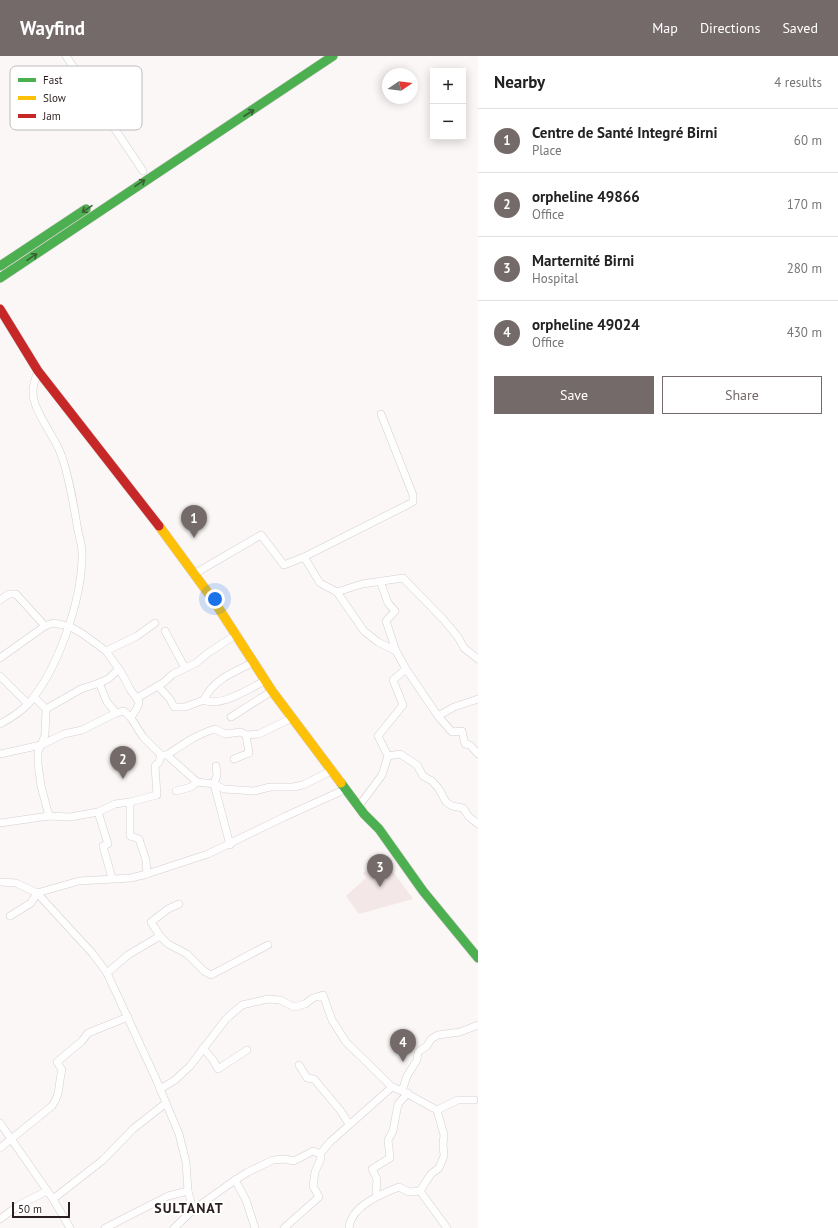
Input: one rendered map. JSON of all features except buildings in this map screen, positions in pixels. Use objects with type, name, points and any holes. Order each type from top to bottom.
[{"type":"main road","points":[[0,278],[262,99],[318,56]]},
{"type":"main road","points":[[161,160],[332,56]]},
{"type":"main road","points":[[0,266],[92,205]]},
{"type":"main road","points":[[0,309],[38,371],[159,526],[237,634],[272,691],[359,806],[379,829],[418,885],[478,958]]},
{"type":"street","points":[[66,56],[73,66]]},
{"type":"street","points":[[116,130],[143,171]]},
{"type":"street","points":[[0,724],[20,712],[28,704],[53,667],[69,626],[78,591],[82,556],[72,494],[62,455],[34,401],[33,389],[38,371]]},
{"type":"street","points":[[194,574],[262,535],[284,565],[304,557],[413,502],[413,495],[381,414]]},
{"type":"street","points":[[304,557],[320,583],[337,592],[364,631],[378,642],[396,651]]},
{"type":"street","points":[[337,592],[362,584],[403,578],[458,637],[464,648],[478,659]]},
{"type":"street","points":[[380,581],[388,602],[395,611],[386,621],[396,651],[406,669],[438,716],[452,732],[462,731],[465,744],[470,745],[477,751]]},
{"type":"street","points":[[0,600],[9,594],[16,594],[45,626]]},
{"type":"street","points":[[0,658],[45,626],[53,623],[69,626],[83,634],[106,651],[119,669],[139,702],[139,705],[131,718]]},
{"type":"street","points":[[106,651],[137,636],[155,623]]},
{"type":"street","points":[[165,632],[185,668]]},
{"type":"street","points":[[137,698],[158,686],[173,674],[196,663],[208,653],[237,634]]},
{"type":"street","points":[[204,700],[211,688],[217,682],[254,662]]},
{"type":"street","points":[[46,709],[81,689],[108,680],[119,669]]},
{"type":"street","points":[[359,806],[382,776],[388,756],[378,736],[403,705],[393,680],[406,669]]},
{"type":"street","points":[[0,676],[28,704]]},
{"type":"street","points":[[158,686],[170,699],[174,707],[185,707],[204,700],[207,702],[228,700],[266,680]]},
{"type":"street","points":[[99,683],[107,702],[116,713]]},
{"type":"street","points":[[231,717],[272,691]]},
{"type":"street","points":[[34,697],[46,709],[45,735],[38,752],[38,764],[41,786],[49,816]]},
{"type":"street","points":[[438,716],[454,707],[478,699]]},
{"type":"street","points":[[0,754],[41,745],[64,734],[82,730],[116,713],[124,711],[131,718],[143,737],[197,782],[214,784],[224,789],[254,791],[270,787],[293,787],[302,785],[332,770]]},
{"type":"street","points":[[0,822],[49,816],[70,817],[98,812],[115,804],[157,795],[155,766],[164,755],[199,735],[215,729],[225,734],[241,732],[246,734],[259,734],[292,718]]},
{"type":"street","points":[[234,759],[249,753],[246,734]]},
{"type":"street","points":[[388,756],[400,754],[417,765],[423,776],[432,781],[439,789],[446,802],[452,806],[463,808],[469,817],[478,824]]},
{"type":"street","points":[[216,766],[217,775],[214,784],[230,845]]},
{"type":"street","points":[[176,791],[191,786],[197,782]]},
{"type":"street","points":[[10,916],[31,903],[37,893],[79,881],[131,878],[208,854],[230,845],[284,817],[346,789]]},
{"type":"street","points":[[130,802],[130,836],[138,839],[146,860],[147,874]]},
{"type":"street","points":[[98,812],[108,844],[103,846],[112,878]]},
{"type":"street","points":[[0,882],[16,883],[37,893],[93,954],[107,973],[160,1088],[178,1134],[186,1162],[188,1191],[193,1210]]},
{"type":"street","points":[[179,904],[168,908],[151,922],[160,936],[168,944],[187,954],[211,975],[268,945]]},
{"type":"street","points":[[107,973],[128,955],[160,936]]},
{"type":"street","points":[[160,1088],[175,1080],[190,1066],[226,1019],[242,1005],[268,999],[280,1000],[294,1007],[305,1004],[313,998],[323,995],[332,1020],[346,1042],[392,1087],[405,1092],[437,1110],[444,1134],[444,1156],[439,1168],[431,1174],[420,1191]]},
{"type":"street","points":[[0,1148],[52,1106],[57,1099],[59,1091],[58,1081],[62,1070],[57,1062],[82,1041],[88,1033],[128,1017]]},
{"type":"street","points":[[378,1195],[376,1192],[377,1179],[372,1169],[390,1158],[388,1140],[393,1131],[398,1104],[405,1092],[407,1076],[417,1060],[418,1052],[427,1046],[431,1039],[438,1036],[460,1032],[478,1025]]},
{"type":"street","points":[[204,1048],[218,1069],[246,1050]]},
{"type":"street","points":[[299,1065],[307,1078],[314,1079],[340,1110],[349,1124]]},
{"type":"street","points":[[284,1228],[319,1197],[313,1186],[315,1172],[321,1158],[320,1154],[349,1124],[392,1087]]},
{"type":"street","points":[[437,1110],[458,1100],[477,1102]]},
{"type":"street","points":[[53,1199],[103,1160],[133,1129],[166,1103]]},
{"type":"street","points":[[0,1123],[53,1199],[70,1228]]},
{"type":"street","points":[[174,1228],[193,1210],[234,1180],[273,1160],[285,1159],[294,1161],[313,1151],[320,1154]]},
{"type":"street","points":[[234,1180],[246,1200],[255,1228]]},
{"type":"street","points":[[349,1228],[350,1220],[363,1206],[378,1195],[399,1187],[409,1192],[420,1191]]},
{"type":"street","points":[[0,1219],[19,1205],[47,1191]]},
{"type":"street","points":[[105,1228],[168,1196],[188,1191]]},
{"type":"street","points":[[420,1191],[447,1228]]},
{"type":"shaded area","points":[[383,858],[413,899],[359,914],[346,896],[366,878],[363,873]]},
{"type":"traffic: fast","points":[[0,278],[333,56]]},
{"type":"traffic: fast","points":[[0,266],[86,209]]},
{"type":"traffic: fast","points":[[341,783],[364,814],[379,829],[423,891],[478,958]]},
{"type":"traffic: slow","points":[[159,526],[214,601],[272,691],[341,783]]},
{"type":"traffic: jam","points":[[0,309],[38,371],[159,526]]},
{"type":"place","name":"Centre de Santé Integré Birni","points":[[194,538]]},
{"type":"place","name":"orpheline 49866","points":[[123,779]]},
{"type":"place","name":"Marternité Birni","points":[[380,887]]},
{"type":"place","name":"orpheline 49024","points":[[403,1062]]},
{"type":"district","name":"SULTANAT","points":[[189,1208]]}]
